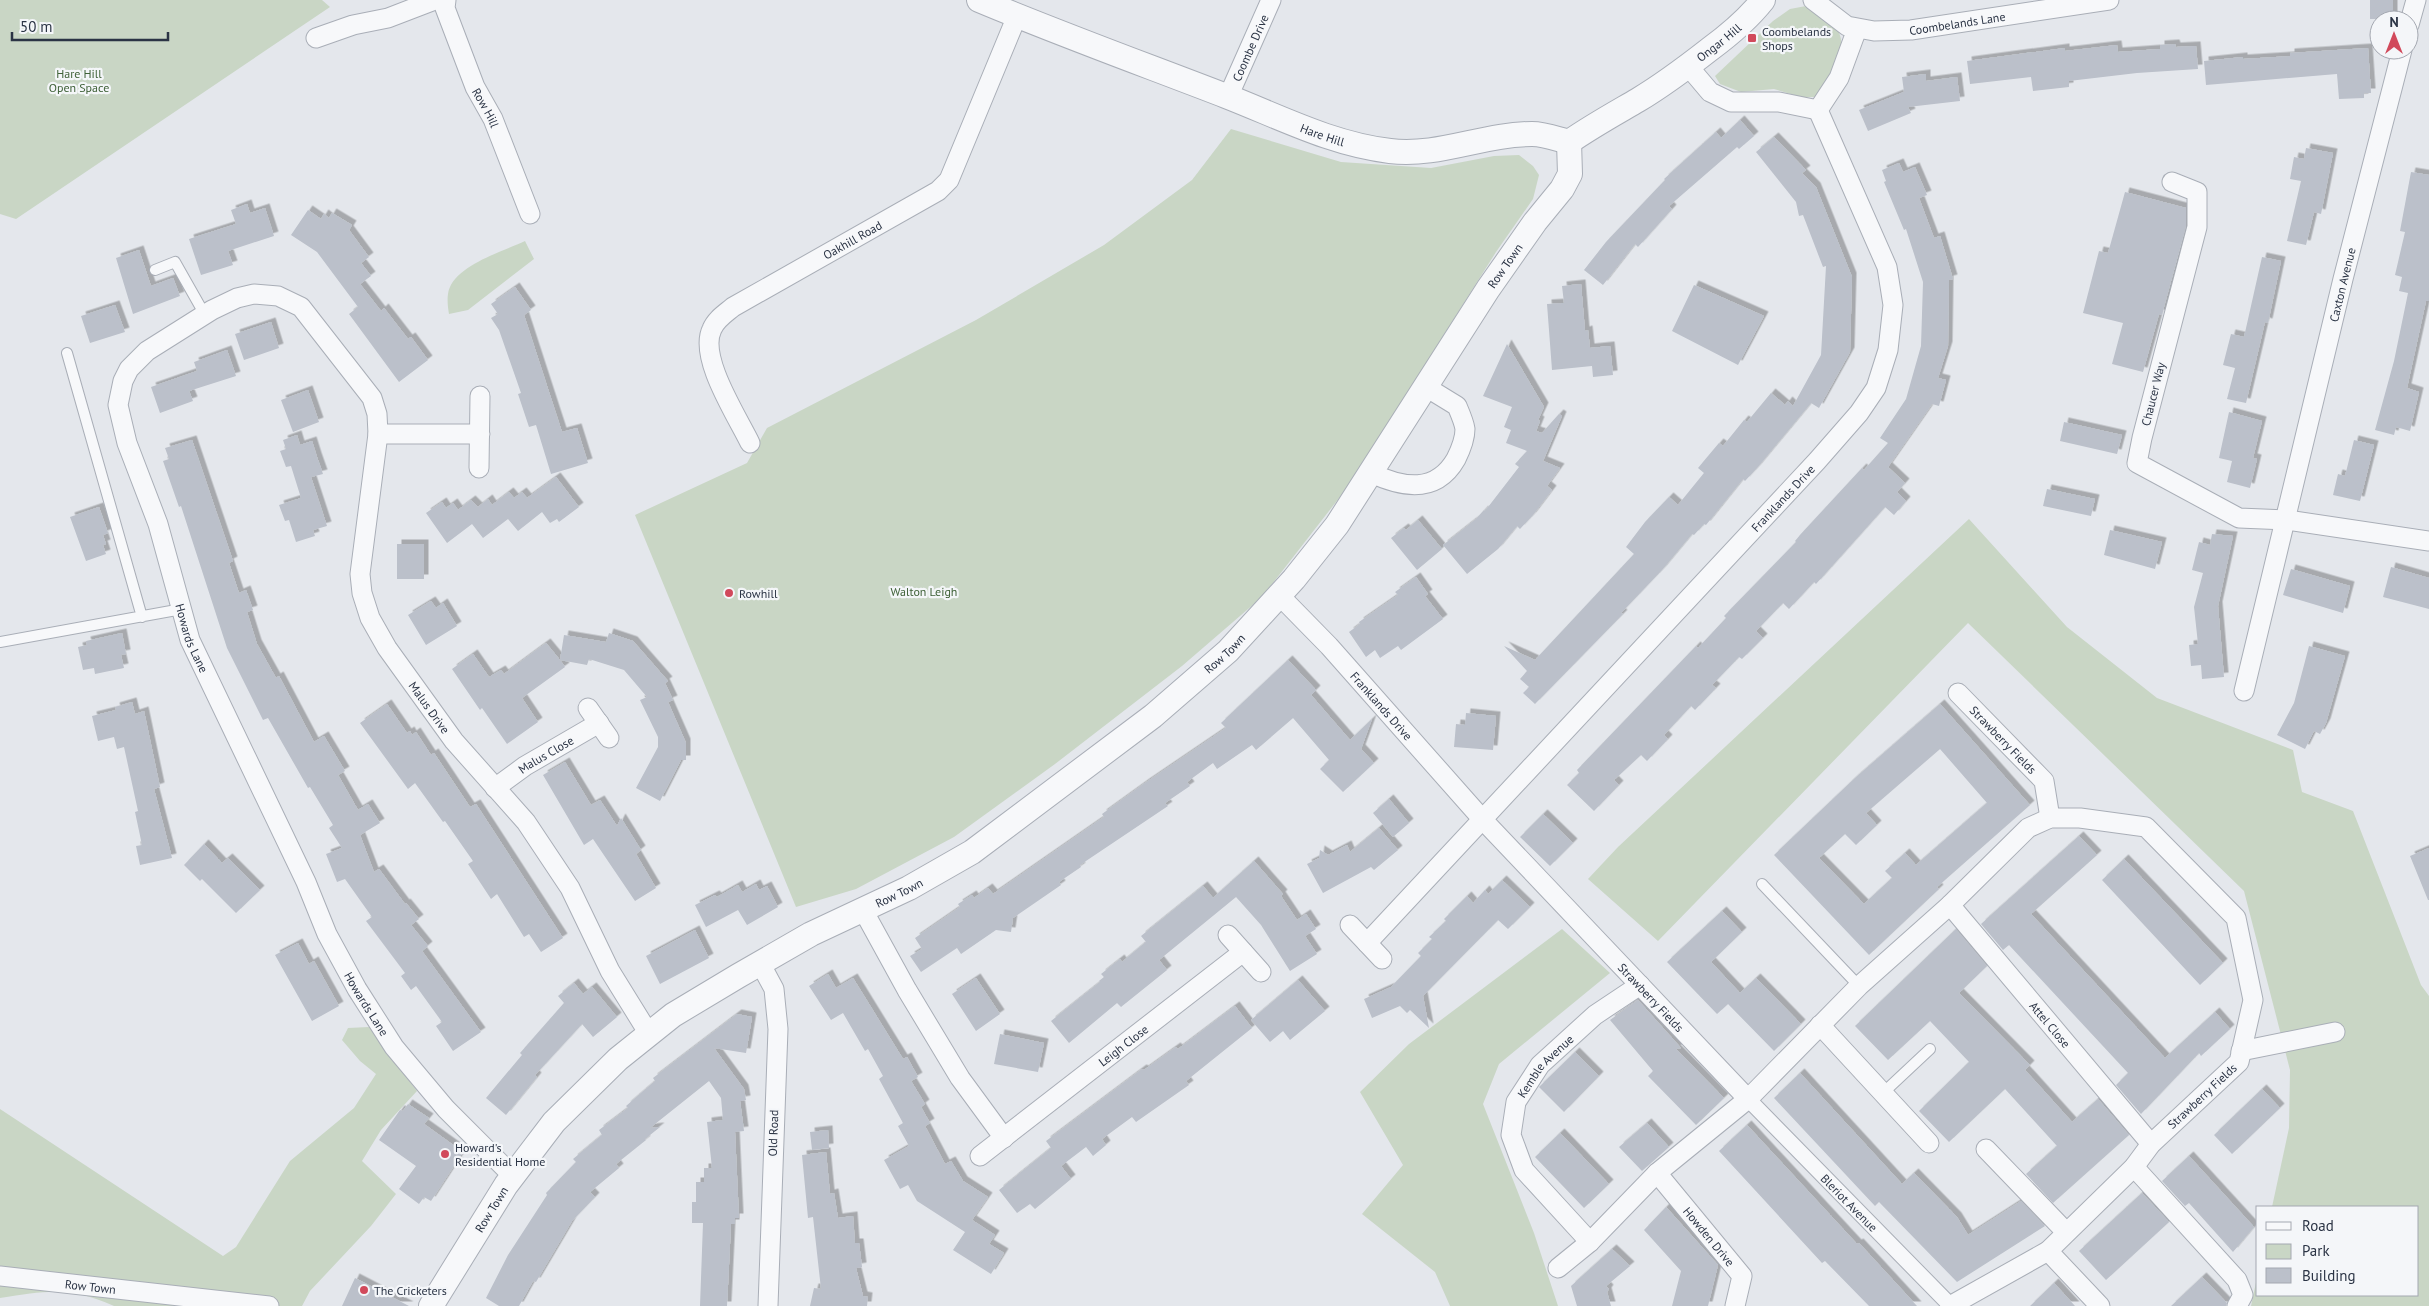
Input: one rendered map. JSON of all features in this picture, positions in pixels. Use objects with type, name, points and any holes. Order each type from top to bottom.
[{"type":"street","points":[[316,38],[353,25],[388,18],[435,0]]},
{"type":"street","name":"Row Hill","points":[[446,0],[445,8],[475,87],[494,119],[530,214]]},
{"type":"street","name":"Hare Hill","points":[[979,0],[1228,97],[1319,135],[1347,144],[1391,151],[1424,151],[1463,143],[1532,134],[1569,142]]},
{"type":"street","name":"Coombe Drive","points":[[1228,97],[1271,0]]},
{"type":"street","name":"Ongar Hill","points":[[1679,73],[1753,13],[1763,0]]},
{"type":"street","name":"Coombelands Lane","points":[[1813,0],[1838,20],[1857,29],[1874,31],[1911,30],[2109,0]]},
{"type":"street","name":"Oakhill Road","points":[[750,443],[711,361],[707,346],[711,329],[733,307],[938,191],[949,180],[1017,16]]},
{"type":"street","points":[[1569,142],[1600,120],[1637,101],[1679,73],[1731,102],[1779,102],[1818,110],[1839,78],[1857,29]]},
{"type":"street","name":"Caxton Avenue","points":[[2287,520],[2338,298],[2399,60]]},
{"type":"street","name":"Franklands Drive","points":[[1367,943],[1817,461],[1858,413],[1876,388],[1888,350],[1893,305],[1887,267],[1818,110]]},
{"type":"street","name":"Row Town","points":[[431,1306],[513,1176],[554,1122],[618,1059],[673,1015],[760,963],[811,934],[909,888],[972,852],[1039,804],[1179,696],[1228,652],[1279,595],[1337,525],[1488,289],[1566,181],[1570,174],[1569,142]]},
{"type":"street","name":"Chaucer Way","points":[[2172,182],[2197,192],[2197,227],[2144,429],[2137,463],[2239,518],[2287,520],[2429,541]]},
{"type":"street","name":"Howards Lane","points":[[378,434],[377,414],[372,398],[301,307],[278,296],[254,294],[237,298],[146,351],[129,369],[123,381],[118,405],[127,442],[158,524],[190,640],[306,882],[327,934],[357,989],[394,1047],[446,1109],[513,1176]]},
{"type":"street","points":[[1371,473],[1392,483],[1414,485],[1434,481],[1449,471],[1459,452],[1465,429],[1458,406],[1426,387]]},
{"type":"street","points":[[479,468],[480,396]]},
{"type":"street","points":[[378,434],[480,434]]},
{"type":"street","name":"Malus Drive","points":[[378,434],[360,574],[362,593],[370,618],[387,648],[454,741],[526,822],[570,888],[610,970],[649,1034]]},
{"type":"street","points":[[2244,691],[2287,520]]},
{"type":"street","name":"Franklands Drive","points":[[1279,595],[1329,646],[1482,820]]},
{"type":"street","name":"Strawberry Fields","points":[[1958,693],[2044,781],[2050,818]]},
{"type":"street","name":"Malus Close","points":[[495,788],[525,766],[599,723]]},
{"type":"street","name":"Strawberry Fields","points":[[1482,820],[1748,1099],[1859,986],[1950,905],[2028,828],[2050,818],[2080,818],[2146,827],[2236,918],[2253,1000],[2239,1062],[2151,1144],[2134,1166],[2048,1251],[1951,1306]]},
{"type":"street","name":"Attel Close","points":[[1950,905],[2151,1144]]},
{"type":"street","points":[[863,910],[907,990],[960,1078],[1004,1138]]},
{"type":"street","points":[[1350,924],[1382,959]]},
{"type":"street","points":[[1228,935],[1261,972]]},
{"type":"street","name":"Leigh Close","points":[[980,1156],[1243,952]]},
{"type":"street","name":"Old Road","points":[[760,963],[774,989],[778,1029],[768,1306]]},
{"type":"street","name":"Kemble Avenue","points":[[1590,1242],[1524,1170],[1511,1135],[1516,1102],[1540,1065],[1595,1014],[1640,984]]},
{"type":"street","points":[[1820,1025],[1929,1143]]},
{"type":"street","points":[[2241,1052],[2335,1032]]},
{"type":"street","points":[[1558,1268],[1590,1242],[1657,1173],[1748,1099]]},
{"type":"street","name":"Bleriot Avenue","points":[[1748,1099],[1951,1306]]},
{"type":"street","points":[[1986,1149],[2066,1232]]},
{"type":"street","points":[[2134,1166],[2237,1280],[2243,1295],[2237,1306]]},
{"type":"street","name":"Howden Drive","points":[[1657,1173],[1742,1276],[1735,1306]]},
{"type":"street","points":[[2048,1251],[2100,1306]]},
{"type":"street","name":"Row Town","points":[[0,1276],[269,1306]]},
{"type":"lane","points":[[155,270],[175,262],[205,315]]},
{"type":"lane","points":[[68,353],[142,617]]},
{"type":"lane","points":[[0,642],[182,609]]},
{"type":"lane","points":[[1762,884],[1859,986]]},
{"type":"lane","points":[[1883,1093],[1930,1049]]},
{"type":"green space","name":"Hare Hill Open Space","points":[[0,0],[322,0],[330,7],[16,219],[0,214]]},
{"type":"green space","points":[[1806,6],[1829,21],[1837,29],[1841,39],[1839,59],[1829,80],[1817,97],[1801,97],[1774,89],[1741,92],[1720,84],[1715,76],[1773,21],[1790,9]]},
{"type":"green space","name":"Walton Leigh","points":[[1231,129],[1341,162],[1431,168],[1494,156],[1519,155],[1533,166],[1539,175],[1533,199],[1496,252],[1350,484],[1262,597],[1182,666],[1055,764],[954,837],[856,889],[796,907],[635,515],[747,463],[767,428],[976,320],[1104,245],[1192,180]]},
{"type":"green space","points":[[525,241],[534,259],[468,310],[449,314],[448,294],[458,275],[479,261]]},
{"type":"green space","points":[[1969,519],[2067,627],[2157,698],[2293,750],[2302,792],[2353,811],[2421,985],[2429,996],[2429,1306],[2251,1306],[2256,1282],[2256,1296],[2419,1296],[2419,1206],[2272,1206],[2289,1128],[2290,1070],[2244,891],[1968,623],[1658,941],[1588,879],[1618,847]]},
{"type":"green space","points":[[1562,929],[1610,973],[1499,1064],[1483,1104],[1534,1233],[1558,1306],[1450,1306],[1435,1272],[1362,1214],[1403,1165],[1360,1092],[1409,1044]]},
{"type":"green space","points":[[369,1027],[417,1091],[381,1130],[362,1161],[396,1194],[371,1226],[310,1291],[302,1306],[114,1306],[84,1295],[58,1292],[32,1293],[0,1298],[0,1109],[223,1256],[236,1247],[290,1161],[354,1108],[376,1074],[360,1061],[342,1040],[348,1028]]},
{"type":"building","points":[[2370,0],[2393,0],[2393,10],[2370,10]]},
{"type":"building","points":[[2175,44],[2176,47],[2196,46],[2198,69],[2137,73],[2069,81],[2069,87],[2033,91],[2031,77],[1970,84],[1967,61],[2065,48],[2065,51],[2117,45],[2118,52],[2160,49],[2160,45]]},
{"type":"building","points":[[2368,48],[2371,93],[2364,93],[2364,98],[2339,99],[2337,74],[2206,85],[2204,61],[2243,57],[2243,59],[2290,56],[2290,53]]},
{"type":"building","points":[[1926,74],[1926,81],[1957,77],[1960,101],[1908,107],[1911,113],[1868,131],[1859,110],[1904,92],[1902,77]]},
{"type":"building","points":[[1740,120],[1754,136],[1739,149],[1737,147],[1669,206],[1672,209],[1638,247],[1635,244],[1603,285],[1584,270],[1606,242],[1664,179],[1716,132],[1721,138]]},
{"type":"building","points":[[1774,137],[1806,170],[1802,173],[1816,187],[1852,277],[1850,352],[1819,408],[1811,403],[1757,468],[1745,481],[1743,479],[1706,525],[1704,524],[1694,535],[1692,534],[1662,570],[1621,613],[1623,614],[1535,704],[1523,693],[1529,687],[1520,679],[1527,671],[1504,646],[1535,660],[1634,554],[1626,547],[1645,522],[1669,497],[1678,505],[1704,473],[1698,468],[1719,443],[1723,446],[1744,420],[1747,422],[1771,393],[1785,405],[1788,401],[1793,406],[1821,355],[1826,266],[1823,267],[1803,215],[1799,216],[1796,202],[1756,152]]},
{"type":"building","points":[[2306,148],[2333,153],[2321,214],[2314,212],[2306,245],[2287,241],[2301,181],[2290,179],[2294,157],[2304,159]]},
{"type":"building","points":[[1899,163],[1903,172],[1915,167],[1927,195],[1919,198],[1934,238],[1940,236],[1953,279],[1949,280],[1948,346],[1938,378],[1946,380],[1939,406],[1932,404],[1888,467],[1905,483],[1897,492],[1906,501],[1894,515],[1885,507],[1816,584],[1814,582],[1789,609],[1783,603],[1756,631],[1763,638],[1742,659],[1739,657],[1712,685],[1716,688],[1695,710],[1691,706],[1664,735],[1668,739],[1647,761],[1641,755],[1614,780],[1619,785],[1594,811],[1567,785],[1579,773],[1577,770],[1696,646],[1698,648],[1726,618],[1724,616],[1796,542],[1800,535],[1862,468],[1864,470],[1888,443],[1880,438],[1906,399],[1921,346],[1923,282],[1906,229],[1904,230],[1884,182],[1886,181],[1882,170]]},
{"type":"building","points":[[2411,172],[2429,175],[2429,301],[2426,301],[2407,388],[2419,392],[2410,431],[2396,427],[2394,435],[2375,430],[2394,361],[2408,293],[2399,291],[2402,277],[2395,275],[2405,232],[2400,231]]},
{"type":"building","points":[[2125,192],[2186,208],[2186,226],[2162,315],[2159,314],[2143,372],[2112,364],[2123,323],[2083,313],[2099,251],[2108,253]]},
{"type":"building","points":[[247,204],[250,213],[265,208],[274,236],[228,251],[233,265],[201,275],[189,239],[236,224],[231,210]]},
{"type":"building","points":[[308,210],[321,219],[324,214],[329,218],[332,213],[352,225],[349,230],[369,257],[361,263],[371,276],[360,284],[381,311],[384,308],[408,339],[411,337],[428,360],[399,382],[349,314],[358,307],[317,252],[291,235]]},
{"type":"building","points":[[139,250],[151,286],[173,278],[180,296],[133,314],[116,258]]},
{"type":"building","points":[[2262,257],[2281,261],[2268,323],[2265,322],[2246,403],[2227,399],[2235,368],[2223,365],[2231,334],[2244,337]]},
{"type":"building","points":[[1581,284],[1585,331],[1588,330],[1590,348],[1610,346],[1613,375],[1593,377],[1592,366],[1552,370],[1547,304],[1564,303],[1562,286]]},
{"type":"building","points":[[1694,285],[1764,316],[1738,365],[1672,331]]},
{"type":"building","points":[[515,287],[531,310],[524,315],[562,432],[577,428],[588,463],[551,474],[536,425],[529,427],[518,394],[521,393],[499,330],[491,318],[498,314],[491,304]]},
{"type":"building","points":[[115,305],[125,332],[90,343],[81,316]]},
{"type":"building","points":[[271,322],[279,348],[244,360],[235,334]]},
{"type":"building","points":[[1507,344],[1544,407],[1538,420],[1540,421],[1536,431],[1542,433],[1559,414],[1562,416],[1543,461],[1560,468],[1547,486],[1552,490],[1533,515],[1520,529],[1517,526],[1498,549],[1467,574],[1443,545],[1485,511],[1519,467],[1515,464],[1527,451],[1506,443],[1511,430],[1504,427],[1512,407],[1483,396]]},
{"type":"building","points":[[227,350],[236,376],[189,391],[193,401],[160,413],[151,387],[197,371],[194,362]]},
{"type":"building","points":[[308,390],[319,422],[293,432],[281,400]]},
{"type":"building","points":[[2229,412],[2262,421],[2253,458],[2257,459],[2250,488],[2227,482],[2232,461],[2219,458]]},
{"type":"building","points":[[2064,422],[2122,435],[2117,454],[2060,441]]},
{"type":"building","points":[[297,435],[300,445],[312,441],[323,474],[311,477],[327,526],[313,530],[315,536],[296,542],[289,520],[285,521],[279,505],[301,498],[291,466],[286,467],[280,451],[286,449],[283,440]]},
{"type":"building","points":[[192,440],[233,561],[229,563],[239,593],[246,590],[253,610],[247,612],[257,644],[276,678],[279,676],[314,742],[324,736],[345,771],[338,775],[358,810],[368,804],[380,823],[360,835],[374,872],[379,869],[405,904],[419,919],[411,925],[428,946],[422,951],[481,1032],[453,1051],[436,1026],[442,1022],[416,986],[411,990],[401,976],[405,973],[366,921],[372,917],[345,879],[337,882],[326,854],[342,848],[329,828],[333,825],[310,787],[308,788],[268,718],[263,720],[227,648],[181,506],[179,507],[163,461],[169,459],[165,448]]},
{"type":"building","points":[[2354,440],[2374,445],[2360,501],[2333,495],[2338,474],[2345,476]]},
{"type":"building","points":[[556,477],[579,507],[559,522],[557,519],[550,523],[542,512],[518,531],[508,519],[483,538],[472,524],[447,543],[426,513],[442,502],[446,508],[453,503],[458,510],[471,500],[478,507],[488,499],[492,505],[509,492],[514,498],[522,492],[527,498]]},
{"type":"building","points":[[2047,489],[2095,499],[2091,516],[2043,506]]},
{"type":"building","points":[[99,507],[108,533],[103,535],[106,544],[103,545],[106,554],[86,561],[70,517]]},
{"type":"building","points":[[1418,520],[1442,549],[1417,570],[1391,538],[1404,528],[1406,530]]},
{"type":"building","points":[[2110,530],[2162,542],[2155,569],[2104,555]]},
{"type":"building","points":[[2212,534],[2233,536],[2218,606],[2224,677],[2202,679],[2201,665],[2191,666],[2189,645],[2198,644],[2194,607],[2203,573],[2192,570],[2199,542],[2210,545]]},
{"type":"building","points":[[397,544],[424,544],[424,579],[397,579]]},
{"type":"building","points":[[2391,567],[2429,578],[2429,609],[2383,597]]},
{"type":"building","points":[[2291,569],[2350,586],[2343,613],[2283,595]]},
{"type":"building","points":[[1416,577],[1428,594],[1425,596],[1443,619],[1401,650],[1398,646],[1380,658],[1375,650],[1366,657],[1349,632],[1360,624],[1359,622],[1398,595],[1395,592]]},
{"type":"building","points":[[431,601],[436,608],[443,603],[457,626],[426,645],[408,615]]},
{"type":"building","points":[[122,633],[126,654],[121,655],[124,668],[95,674],[94,668],[83,670],[78,647],[87,645],[86,641]]},
{"type":"building","points":[[609,633],[633,641],[668,681],[665,683],[673,700],[668,702],[686,743],[686,760],[681,760],[660,801],[636,788],[658,747],[658,737],[640,700],[647,697],[624,670],[589,659],[587,665],[560,660],[564,635],[606,642]]},
{"type":"building","points":[[546,643],[565,667],[522,698],[538,722],[507,744],[482,708],[480,710],[452,669],[473,654],[489,677],[501,670],[504,674]]},
{"type":"building","points":[[2309,646],[2345,656],[2326,723],[2320,734],[2314,731],[2305,749],[2277,735],[2294,703]]},
{"type":"building","points":[[1288,660],[1316,690],[1311,695],[1350,740],[1372,719],[1361,749],[1374,763],[1343,792],[1320,769],[1329,760],[1293,718],[1256,750],[1252,745],[1217,769],[1213,763],[1187,782],[1190,786],[1165,803],[1168,806],[1080,865],[1081,867],[1059,882],[1061,885],[1013,918],[1011,932],[996,930],[961,954],[957,948],[921,972],[910,956],[922,949],[915,938],[960,907],[958,904],[972,895],[974,898],[988,888],[993,894],[1104,817],[1102,814],[1145,783],[1226,728],[1221,723]]},
{"type":"building","points":[[132,702],[135,714],[144,711],[160,787],[154,789],[172,858],[140,865],[136,846],[142,845],[135,812],[138,811],[124,747],[117,749],[114,737],[98,741],[92,716],[116,710],[115,707]]},
{"type":"building","points":[[387,704],[407,733],[410,731],[412,735],[416,732],[431,755],[434,753],[470,807],[476,804],[563,938],[541,952],[529,934],[524,937],[497,894],[491,899],[468,864],[473,861],[445,821],[443,822],[415,783],[408,789],[360,723]]},
{"type":"building","points":[[1940,704],[2030,805],[1937,887],[1939,889],[1869,955],[1774,855],[1854,779]],"holes":[[[1940,749],[1987,803],[1916,865],[1905,853],[1885,871],[1892,878],[1864,904],[1819,858],[1845,834],[1856,845],[1877,825],[1866,813]]]},
{"type":"building","points":[[1466,713],[1496,716],[1493,750],[1454,747],[1456,724],[1465,725]]},
{"type":"building","points":[[565,762],[591,805],[600,800],[617,826],[621,818],[641,850],[636,854],[656,888],[635,901],[593,839],[584,845],[543,775]]},
{"type":"building","points":[[1389,799],[1409,823],[1393,837],[1373,813]]},
{"type":"building","points":[[1543,814],[1573,843],[1550,866],[1520,837]]},
{"type":"building","points":[[1379,828],[1398,850],[1374,870],[1371,867],[1323,893],[1307,864],[1319,858],[1320,850],[1328,855],[1347,845],[1350,852]]},
{"type":"building","points":[[2079,836],[2097,855],[2031,914],[2165,1058],[2215,1012],[2230,1029],[2201,1056],[2199,1053],[2141,1114],[2116,1085],[2128,1073],[2009,945],[2003,950],[1981,924]]},
{"type":"building","points":[[204,844],[222,863],[228,858],[260,890],[236,913],[202,879],[200,881],[184,865]]},
{"type":"building","points":[[2429,848],[2429,900],[2428,900],[2410,856]]},
{"type":"building","points":[[2124,859],[2223,963],[2200,985],[2102,880]]},
{"type":"building","points":[[1254,861],[1283,894],[1281,896],[1297,920],[1306,914],[1316,929],[1305,936],[1317,954],[1290,971],[1261,925],[1236,897],[1159,960],[1167,970],[1121,1007],[1117,1003],[1069,1043],[1051,1021],[1100,982],[1104,977],[1101,974],[1120,959],[1122,962],[1146,942],[1141,936],[1203,886],[1213,898]]},
{"type":"building","points":[[1502,880],[1530,907],[1508,929],[1498,920],[1423,996],[1429,1028],[1410,1010],[1407,1013],[1400,1006],[1372,1018],[1364,999],[1391,987],[1421,956],[1418,953],[1432,939],[1429,937],[1446,921],[1444,919],[1467,896],[1473,903],[1485,890],[1488,894]]},
{"type":"building","points":[[756,884],[759,890],[767,886],[778,907],[747,925],[738,910],[706,927],[695,905],[715,895],[717,897],[738,885],[742,892]]},
{"type":"building","points":[[1722,911],[1742,932],[1711,962],[1740,993],[1756,978],[1801,1024],[1774,1051],[1728,1004],[1717,1014],[1667,962]]},
{"type":"building","points":[[1956,929],[1987,966],[1959,993],[2030,1065],[2025,1070],[2072,1122],[2098,1099],[2129,1135],[2053,1203],[2026,1174],[2057,1146],[2005,1089],[1949,1142],[1919,1111],[1969,1062],[1930,1021],[1888,1060],[1855,1026]]},
{"type":"building","points":[[695,930],[709,958],[660,984],[646,956]]},
{"type":"building","points":[[298,943],[309,964],[314,961],[339,1006],[312,1021],[275,955]]},
{"type":"building","points":[[828,974],[836,988],[853,978],[903,1059],[907,1057],[918,1077],[911,1081],[925,1104],[921,1107],[930,1123],[925,1126],[945,1164],[951,1161],[963,1181],[988,1197],[972,1220],[995,1235],[989,1244],[1004,1253],[991,1274],[953,1250],[965,1232],[917,1201],[908,1185],[900,1189],[884,1160],[909,1146],[898,1126],[903,1123],[879,1079],[883,1076],[868,1049],[865,1051],[843,1013],[831,1020],[809,986]]},
{"type":"building","points":[[976,978],[1000,1014],[976,1031],[952,994]]},
{"type":"building","points":[[1298,980],[1325,1011],[1290,1040],[1283,1031],[1270,1042],[1251,1020]]},
{"type":"building","points":[[574,983],[583,994],[592,987],[617,1017],[593,1037],[582,1024],[535,1075],[537,1077],[506,1115],[486,1098],[522,1055],[520,1053],[564,1003],[558,996]]},
{"type":"building","points":[[1638,1000],[1681,1048],[1676,1049],[1724,1098],[1696,1125],[1648,1076],[1653,1071],[1610,1020]]},
{"type":"building","points":[[1235,1006],[1252,1028],[1186,1081],[1189,1085],[1136,1122],[1132,1117],[1102,1139],[1106,1145],[1093,1156],[1086,1147],[1061,1166],[1071,1179],[1035,1209],[1030,1204],[1017,1213],[999,1190],[1051,1148],[1046,1141],[1142,1069],[1144,1070],[1176,1047],[1178,1049]]},
{"type":"building","points":[[737,1014],[752,1017],[746,1053],[714,1048],[744,1089],[746,1100],[740,1101],[744,1131],[735,1132],[739,1218],[735,1218],[735,1224],[731,1224],[727,1306],[700,1306],[703,1223],[692,1223],[692,1202],[696,1202],[696,1182],[704,1182],[704,1168],[712,1168],[707,1122],[723,1120],[721,1098],[709,1081],[650,1128],[660,1127],[616,1164],[619,1168],[590,1192],[595,1197],[572,1221],[536,1282],[533,1281],[519,1306],[499,1306],[486,1298],[508,1255],[547,1195],[546,1193],[576,1162],[573,1159],[602,1135],[599,1130],[628,1108],[626,1106],[655,1081],[653,1078]]},
{"type":"building","points":[[1000,1034],[1044,1043],[1038,1072],[994,1064]]},
{"type":"building","points":[[1575,1052],[1599,1076],[1564,1112],[1539,1087]]},
{"type":"building","points":[[1800,1073],[1902,1184],[1914,1173],[1957,1217],[1968,1235],[2021,1201],[2045,1226],[1957,1282],[1879,1202],[1875,1206],[1774,1098]]},
{"type":"building","points":[[2262,1089],[2280,1108],[2232,1154],[2214,1135]]},
{"type":"building","name":"Howard's Residential Home","points":[[408,1104],[429,1118],[424,1124],[463,1152],[431,1201],[424,1197],[419,1204],[399,1189],[416,1166],[379,1140],[400,1110],[403,1111]]},
{"type":"building","points":[[1647,1123],[1669,1147],[1642,1171],[1619,1147]]},
{"type":"building","points":[[1747,1125],[1917,1306],[1869,1306],[1825,1261],[1822,1263],[1719,1151]]},
{"type":"building","points":[[828,1130],[829,1148],[812,1150],[810,1132]]},
{"type":"building","points":[[1560,1133],[1609,1184],[1584,1208],[1535,1157]]},
{"type":"building","points":[[826,1152],[830,1194],[834,1193],[838,1218],[853,1216],[855,1243],[859,1243],[862,1267],[856,1268],[863,1296],[868,1297],[867,1306],[810,1306],[814,1288],[821,1289],[813,1217],[808,1218],[802,1155]]},
{"type":"building","points":[[2189,1156],[2254,1227],[2233,1252],[2189,1203],[2185,1206],[2162,1181]]},
{"type":"building","points":[[2142,1193],[2169,1222],[2106,1280],[2079,1251]]},
{"type":"building","points":[[1666,1207],[1718,1265],[1708,1306],[1672,1306],[1681,1271],[1644,1230]]},
{"type":"building","points":[[1612,1249],[1630,1266],[1606,1286],[1609,1289],[1607,1292],[1611,1306],[1577,1306],[1571,1286]]},
{"type":"building","points":[[2202,1277],[2227,1303],[2226,1306],[2171,1306]]},
{"type":"building","name":"The Cricketers","points":[[355,1278],[409,1306],[342,1306]]},
{"type":"building","points":[[2054,1283],[2075,1306],[2030,1306]]},
{"type":"place","name":"Coombelands Shops","points":[[1752,38]]},
{"type":"place","name":"Rowhill","points":[[729,593]]},
{"type":"place","name":"Howard's Residential Home","points":[[445,1154]]},
{"type":"place","name":"The Cricketers","points":[[364,1290]]}]
